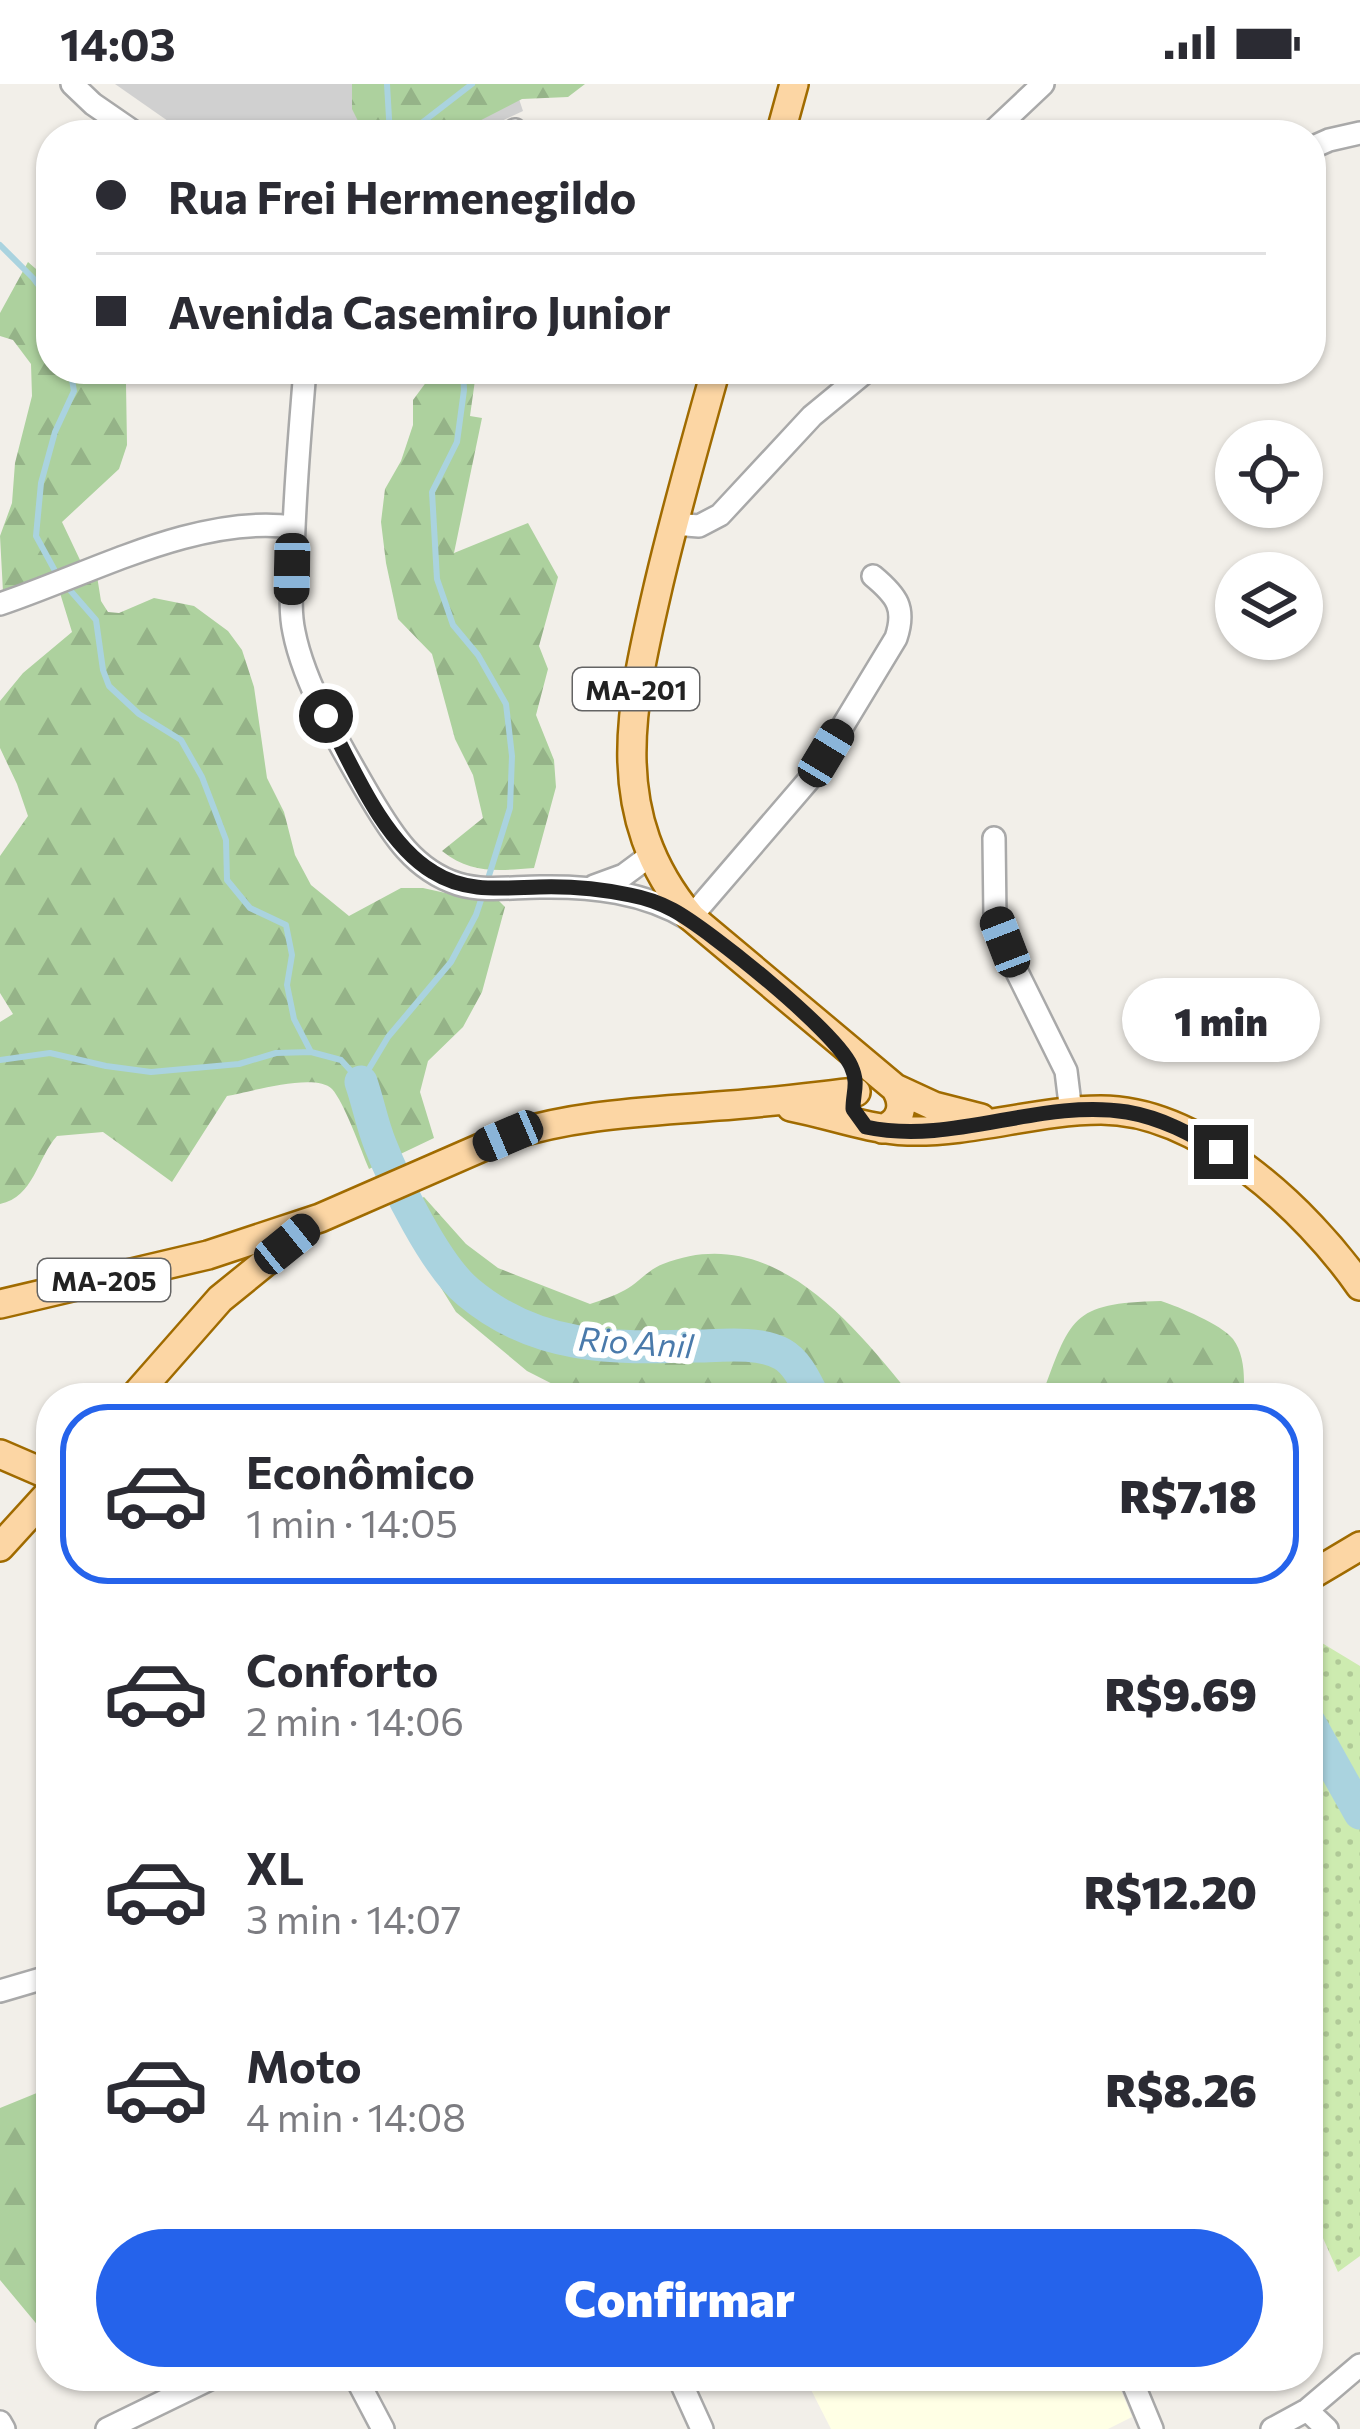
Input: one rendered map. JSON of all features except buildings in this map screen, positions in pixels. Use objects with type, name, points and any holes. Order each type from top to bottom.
[{"type":"main road","points":[[783,120],[794,84]]},
{"type":"main road","name":"MA-201","points":[[712,384],[641,662],[631,734],[638,810],[651,855],[670,889],[698,923],[892,1086]]},
{"type":"main road","name":"MA-201","points":[[807,1016],[845,1055],[857,1090]]},
{"type":"main road","name":"MA-205","points":[[0,1304],[208,1255],[320,1218],[508,1136],[569,1119],[759,1103],[857,1090],[872,1081],[963,1115],[1015,1119]]},
{"type":"main road","points":[[857,1090],[853,1109],[874,1128],[889,1126],[899,1116],[901,1102],[892,1086]]},
{"type":"main road","name":"MA-205","points":[[759,1103],[874,1128],[943,1130],[1103,1110],[1172,1124],[1288,1202],[1360,1286]]},
{"type":"main road","points":[[220,1298],[320,1218]]},
{"type":"main road","points":[[146,1383],[229,1284],[222,1262],[208,1255]]},
{"type":"main road","points":[[0,1454],[36,1470]]},
{"type":"main road","points":[[0,1547],[36,1507]]},
{"type":"main road","points":[[1323,1568],[1360,1546]]},
{"type":"street","points":[[72,84],[116,120]]},
{"type":"street","points":[[1010,84],[1036,91]]},
{"type":"street","points":[[1005,120],[1036,91]]},
{"type":"street","points":[[1326,141],[1360,133]]},
{"type":"street","points":[[304,384],[293,527],[292,624],[298,651],[359,779],[404,849],[451,882],[496,889],[586,889],[649,899],[698,923],[813,775],[896,638],[902,621],[900,608],[874,576]]},
{"type":"street","points":[[674,524],[699,526],[720,515],[812,416],[850,384]]},
{"type":"street","points":[[0,604],[177,539],[261,523],[293,527]]},
{"type":"street","points":[[994,838],[995,918],[1066,1071],[1071,1112]]},
{"type":"street","points":[[586,889],[624,875],[651,855]]},
{"type":"street","points":[[0,1991],[36,1980]]},
{"type":"street","points":[[1272,2429],[1300,2420],[1360,2366]]},
{"type":"street","points":[[107,2429],[185,2391]]},
{"type":"street","points":[[363,2391],[383,2429]]},
{"type":"street","points":[[685,2391],[702,2429]]},
{"type":"street","points":[[1136,2391],[1152,2429]]},
{"type":"street","points":[[1300,2420],[1327,2429]]},
{"type":"shaded area","points":[[115,84],[514,84],[523,111],[504,120],[167,120]]},
{"type":"shaded area","points":[[812,2391],[1121,2391],[1132,2417],[1108,2429],[831,2429]]},
{"type":"green space","points":[[352,84],[585,84],[568,97],[522,99],[481,120],[358,120],[352,109]]},
{"type":"green space","points":[[28,262],[36,269],[36,384],[126,384],[127,445],[119,469],[62,522],[80,560],[43,583],[3,592],[0,536],[12,503],[15,463],[32,396],[31,364],[13,340],[0,336],[0,313]]},
{"type":"green space","points":[[425,384],[474,384],[470,416],[482,418],[454,553],[528,523],[558,577],[539,646],[548,669],[536,715],[554,760],[556,787],[534,868],[474,867],[442,851],[483,818],[432,654],[398,619],[386,563],[381,522],[385,489],[413,425],[413,400]]},
{"type":"green space","points":[[97,576],[108,612],[119,613],[154,598],[194,606],[228,631],[242,650],[254,687],[267,778],[284,812],[295,855],[311,885],[349,916],[401,888],[497,899],[505,907],[482,992],[463,1027],[428,1061],[420,1092],[434,1138],[369,1169],[332,1089],[312,1082],[282,1085],[227,1096],[172,1182],[103,1132],[57,1136],[28,1185],[0,1204],[0,1022],[13,1014],[0,993],[0,856],[28,816],[0,748],[0,701],[23,673],[72,632],[60,593]]},
{"type":"green space","points":[[424,1197],[466,1244],[498,1268],[590,1304],[625,1290],[663,1264],[703,1254],[739,1256],[774,1268],[806,1287],[864,1339],[901,1383],[551,1383],[527,1371],[456,1312],[394,1212]]},
{"type":"green space","points":[[1161,1301],[1227,1333],[1237,1345],[1244,1383],[1047,1383],[1078,1320],[1091,1311]]},
{"type":"green space","points":[[1323,1644],[1360,1666],[1360,2256],[1338,2272],[1323,2238]]},
{"type":"green space","points":[[36,2093],[36,2323],[0,2280],[0,2108]]},
{"type":"waterway","points":[[387,84],[389,120]]},
{"type":"waterway","points":[[425,120],[472,84]]},
{"type":"waterway","points":[[0,245],[36,282]]},
{"type":"waterway","points":[[54,569],[36,536],[41,483],[73,384]]},
{"type":"waterway","points":[[464,384],[457,442],[432,492],[437,579],[453,625],[478,655],[506,704],[512,756],[510,808],[487,882]]},
{"type":"waterway","points":[[69,589],[96,620],[109,686],[139,714],[181,740],[202,777],[226,840],[227,880],[250,908],[286,925],[292,955],[287,985],[294,1019],[311,1052]]},
{"type":"waterway","points":[[0,1060],[50,1053],[151,1072],[311,1052],[341,1060],[361,1082],[388,1037],[451,962],[483,894]]},
{"type":"waterway","name":"Rio Anil","points":[[361,1082],[380,1144],[418,1223],[456,1280],[495,1311],[522,1326],[578,1342],[764,1348],[793,1363],[806,1383]]},
{"type":"waterway","name":"Rio Anil","points":[[1323,1747],[1360,1813]]},
{"type":"route","points":[[326,716],[394,836],[422,865],[451,882],[472,887],[586,889],[649,899],[674,910],[704,930],[836,1044],[858,1088],[855,1116],[866,1127],[943,1130],[1103,1110],[1172,1124],[1221,1152]]}]
